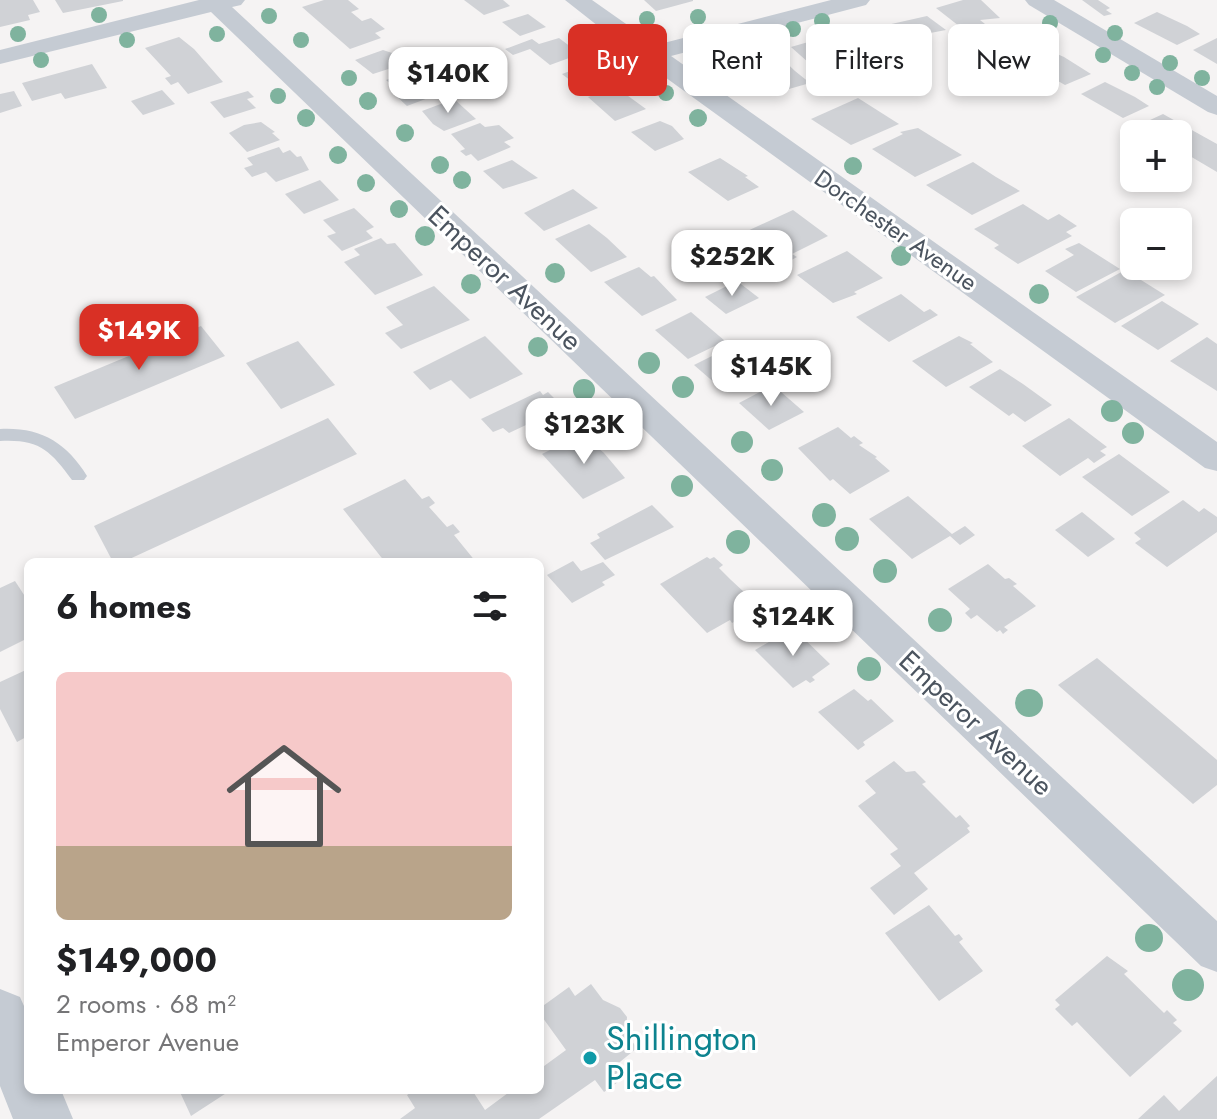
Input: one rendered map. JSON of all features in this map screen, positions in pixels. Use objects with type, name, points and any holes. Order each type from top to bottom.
[{"type":"street","name":"Dorchester Avenue","points":[[577,0],[609,24]]},
{"type":"street","points":[[667,49],[858,0]]},
{"type":"street","points":[[1037,0],[1217,107]]},
{"type":"street","points":[[0,57],[220,1]]},
{"type":"street","name":"Emperor Avenue","points":[[220,1],[1217,951]]},
{"type":"street","name":"Dorchester Avenue","points":[[667,67],[1217,459]]},
{"type":"street","points":[[0,1017],[24,1074]]},
{"type":"street","points":[[33,1094],[43,1119]]},
{"type":"lane","points":[[2,435],[31,435],[56,446],[78,476]]},
{"type":"building","points":[[0,0],[33,0],[40,12],[28,15],[30,20],[0,27]]},
{"type":"building","points":[[55,0],[123,0],[123,1],[63,13]]},
{"type":"building","points":[[324,0],[348,0],[359,9],[351,12],[362,21],[371,18],[385,29],[375,33],[381,38],[350,49],[302,7]]},
{"type":"building","points":[[464,0],[503,0],[510,6],[484,15]]},
{"type":"building","points":[[644,0],[693,0],[693,1],[656,11]]},
{"type":"building","points":[[963,0],[981,0],[1000,18],[980,20],[985,24],[956,24],[936,8]]},
{"type":"building","points":[[1082,0],[1098,0],[1110,8],[1106,10],[1112,14],[1104,16]]},
{"type":"building","points":[[1157,12],[1200,34],[1177,45],[1134,23]]},
{"type":"building","points":[[528,14],[546,27],[520,36],[502,22]]},
{"type":"building","points":[[927,16],[946,30],[932,33],[932,24],[891,24]]},
{"type":"building","points":[[179,37],[223,82],[188,94],[178,82],[171,85],[165,78],[171,76],[145,48]]},
{"type":"building","points":[[559,38],[568,45],[568,58],[550,65],[530,49],[513,55],[505,49],[532,39],[539,44]]},
{"type":"building","points":[[1217,38],[1217,64],[1193,50]]},
{"type":"building","points":[[806,43],[806,60],[791,47]]},
{"type":"building","points":[[406,48],[419,59],[373,74],[355,60],[383,50],[392,53]]},
{"type":"building","points":[[1059,55],[1091,74],[1065,85],[1059,82]]},
{"type":"building","points":[[92,64],[107,88],[65,99],[61,93],[32,101],[22,83]]},
{"type":"building","points":[[428,64],[440,73],[428,78],[444,92],[407,106],[392,92],[398,90],[386,80]]},
{"type":"building","points":[[790,66],[806,80],[806,84],[790,89]]},
{"type":"building","points":[[1105,82],[1149,106],[1123,118],[1081,94]]},
{"type":"building","points":[[162,90],[175,104],[143,115],[131,101]]},
{"type":"building","points":[[14,91],[22,106],[0,113],[0,94]]},
{"type":"building","points":[[248,91],[254,97],[247,99],[256,108],[224,118],[210,102]]},
{"type":"building","points":[[628,96],[646,109],[615,121],[588,97]]},
{"type":"building","points":[[858,98],[899,124],[851,145],[811,119]]},
{"type":"building","points":[[454,99],[476,119],[444,131],[422,111]]},
{"type":"building","points":[[1163,114],[1174,120],[1150,120]]},
{"type":"building","points":[[660,121],[672,126],[684,139],[655,151],[631,132]]},
{"type":"building","points":[[261,122],[280,140],[247,152],[229,133],[244,125]]},
{"type":"building","points":[[480,123],[485,127],[499,125],[514,138],[504,142],[511,147],[478,161],[471,154],[466,156],[460,151],[465,149],[451,134]]},
{"type":"building","points":[[918,128],[962,155],[915,177],[872,149],[903,134],[900,132]]},
{"type":"building","points":[[1192,130],[1217,144],[1217,172],[1192,157]]},
{"type":"building","points":[[279,147],[283,153],[290,150],[297,157],[301,156],[309,170],[276,182],[266,172],[252,177],[244,168],[253,165],[247,158]]},
{"type":"building","points":[[720,158],[759,187],[728,201],[688,172]]},
{"type":"building","points":[[512,160],[538,178],[503,189],[483,171]]},
{"type":"building","points":[[973,162],[1020,191],[972,215],[926,185]]},
{"type":"building","points":[[320,180],[339,200],[304,214],[285,194]]},
{"type":"building","points":[[573,189],[598,208],[544,231],[524,213]]},
{"type":"building","points":[[1023,204],[1048,220],[1059,214],[1077,226],[1066,232],[1072,236],[1018,264],[994,248],[999,245],[974,229]]},
{"type":"building","points":[[354,208],[374,227],[366,231],[373,238],[342,251],[327,236],[336,233],[323,220]]},
{"type":"building","points":[[793,210],[828,236],[792,254],[797,257],[786,263],[777,260],[743,233]]},
{"type":"building","points":[[589,224],[627,257],[591,272],[555,239]]},
{"type":"building","points":[[381,238],[387,244],[395,243],[423,275],[375,295],[344,262],[360,255],[354,249]]},
{"type":"building","points":[[1079,243],[1120,269],[1076,292],[1045,271],[1074,255],[1065,249]]},
{"type":"building","points":[[847,251],[883,278],[854,292],[857,294],[833,303],[797,275]]},
{"type":"building","points":[[639,267],[651,277],[654,276],[677,300],[642,316],[604,282]]},
{"type":"building","points":[[1120,273],[1120,280],[1141,280],[1165,295],[1115,323],[1076,297]]},
{"type":"building","points":[[737,281],[759,298],[726,314],[705,297]]},
{"type":"building","points":[[434,286],[470,320],[401,349],[385,333],[403,325],[386,307]]},
{"type":"building","points":[[901,294],[924,312],[930,309],[938,315],[889,342],[856,317]]},
{"type":"building","points":[[1162,301],[1199,324],[1158,350],[1121,326]]},
{"type":"building","points":[[691,312],[725,341],[688,359],[655,330]]},
{"type":"building","points":[[201,326],[225,356],[75,419],[54,387]]},
{"type":"building","points":[[485,336],[523,374],[470,399],[451,380],[430,390],[413,372]]},
{"type":"building","points":[[959,336],[973,343],[970,344],[993,362],[946,387],[912,361]]},
{"type":"building","points":[[1207,337],[1217,344],[1217,391],[1170,361]]},
{"type":"building","points":[[298,341],[335,385],[281,409],[246,363]]},
{"type":"building","points":[[728,348],[757,373],[724,391],[694,365]]},
{"type":"building","points":[[1000,369],[1052,405],[1025,422],[1013,413],[1009,416],[969,387]]},
{"type":"building","points":[[773,385],[804,412],[769,430],[739,403]]},
{"type":"building","points":[[540,391],[543,395],[548,392],[554,398],[549,401],[558,410],[509,433],[503,428],[493,432],[481,419]]},
{"type":"building","points":[[328,418],[357,454],[132,558],[111,558],[94,526]]},
{"type":"building","points":[[1069,418],[1107,447],[1100,451],[1106,455],[1094,463],[1088,458],[1060,476],[1022,446]]},
{"type":"building","points":[[838,427],[863,443],[859,445],[890,471],[850,494],[833,479],[830,481],[798,448]]},
{"type":"building","points":[[582,434],[604,453],[625,478],[583,499],[542,454]]},
{"type":"building","points":[[1119,454],[1170,492],[1132,516],[1082,477]]},
{"type":"building","points":[[405,479],[422,499],[429,496],[435,503],[429,507],[447,527],[453,524],[460,532],[454,535],[473,558],[382,558],[343,509]]},
{"type":"building","points":[[908,496],[952,534],[965,526],[975,535],[960,545],[950,536],[912,559],[869,519]]},
{"type":"building","points":[[1183,500],[1199,512],[1204,508],[1217,517],[1217,532],[1167,567],[1135,543],[1141,539],[1134,533]]},
{"type":"building","points":[[652,505],[674,527],[605,560],[590,543],[600,538],[597,534]]},
{"type":"building","points":[[1082,512],[1115,539],[1088,557],[1055,530]]},
{"type":"building","points":[[707,557],[714,557],[723,565],[719,568],[731,580],[757,600],[753,602],[756,604],[737,616],[740,618],[707,633],[660,584]]},
{"type":"building","points":[[573,561],[581,571],[603,562],[615,575],[602,582],[605,585],[572,603],[547,575]]},
{"type":"building","points":[[988,564],[1005,579],[1009,578],[1017,584],[1013,586],[1036,606],[1004,627],[1008,630],[1003,634],[977,615],[971,619],[965,613],[970,609],[948,589]]},
{"type":"building","points":[[15,581],[24,595],[24,640],[0,652],[0,588]]},
{"type":"building","points":[[793,628],[830,664],[812,677],[815,680],[810,683],[806,680],[793,688],[755,650]]},
{"type":"building","points":[[1097,658],[1217,760],[1217,785],[1193,804],[1058,685]]},
{"type":"building","points":[[24,671],[24,738],[17,742],[0,709],[0,682]]},
{"type":"building","points":[[854,689],[868,701],[871,699],[894,721],[863,742],[865,745],[858,750],[818,712]]},
{"type":"building","points":[[894,761],[906,772],[915,771],[926,782],[922,784],[956,818],[960,815],[970,826],[967,828],[970,832],[914,873],[928,889],[894,915],[870,888],[901,866],[890,854],[898,849],[858,806],[876,793],[865,781]]},
{"type":"building","points":[[929,905],[955,936],[959,934],[963,939],[959,942],[983,971],[939,1001],[885,933]]},
{"type":"building","points":[[1107,956],[1128,971],[1124,974],[1164,1013],[1167,1010],[1177,1020],[1173,1023],[1182,1031],[1130,1077],[1077,1022],[1072,1026],[1055,1009],[1060,1005],[1055,1000]]},
{"type":"building","name":"Shillington Place","points":[[591,984],[603,1000],[620,1008],[627,1017],[626,1033],[637,1048],[615,1066],[625,1077],[604,1092],[595,1080],[539,1119],[400,1119],[415,1108],[408,1094],[475,1094],[485,1110],[507,1094],[544,1094],[544,1066],[566,1050],[544,1020],[544,1005],[569,987],[575,996]]},
{"type":"building","points":[[1217,1076],[1217,1119],[1138,1119],[1164,1095],[1179,1111]]},
{"type":"building","points":[[181,1094],[225,1094],[191,1116]]},
{"type":"place","name":"Shillington Place","points":[[590,1058]]}]
